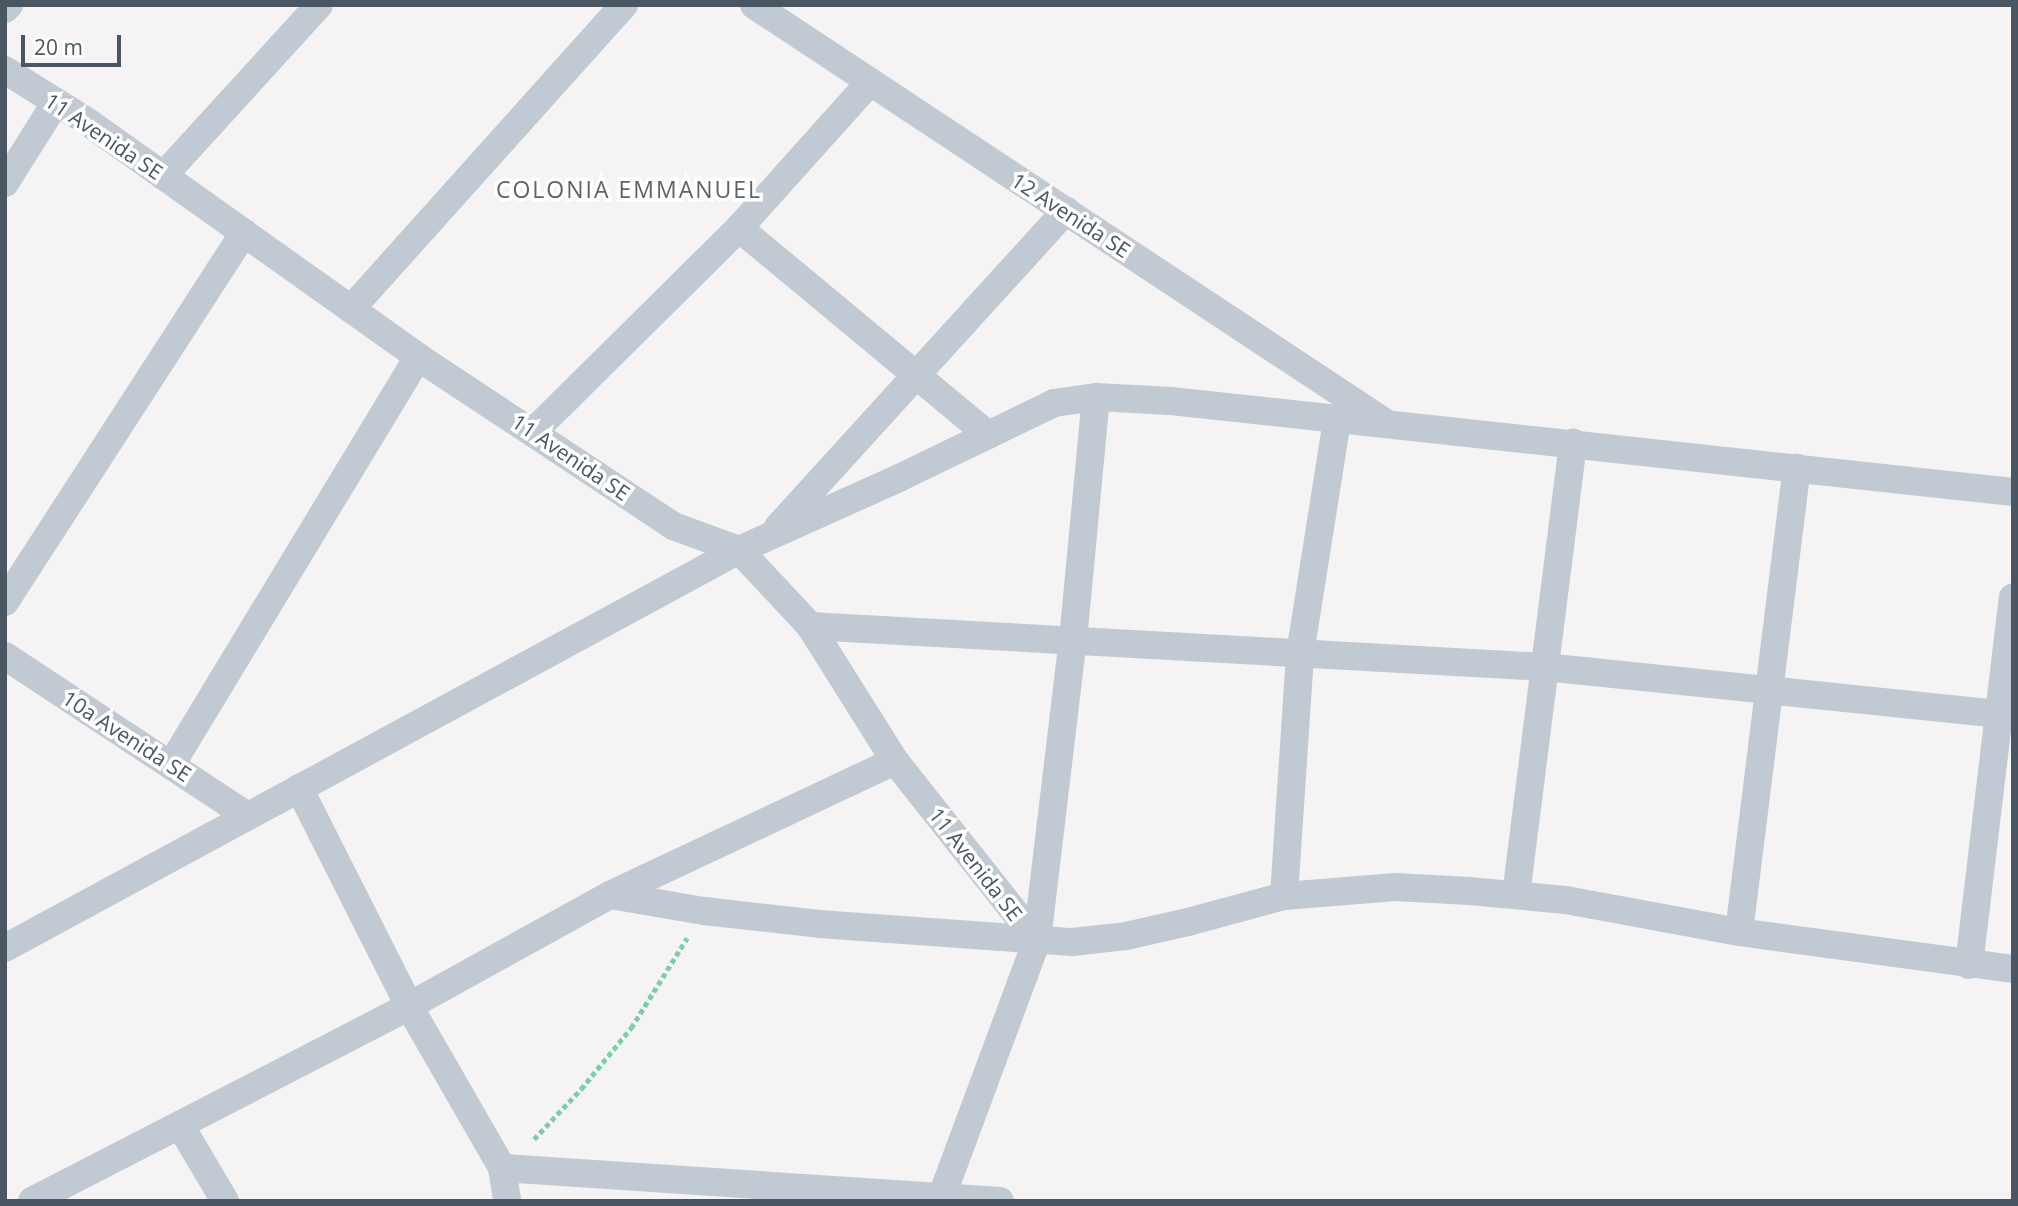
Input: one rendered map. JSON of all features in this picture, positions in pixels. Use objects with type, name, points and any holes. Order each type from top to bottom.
[{"type":"street","points":[[163,176],[319,5]]},
{"type":"street","points":[[351,309],[624,5]]},
{"type":"street","name":"12 Avenida SE","points":[[754,5],[1389,424]]},
{"type":"street","name":"11 Avenida SE","points":[[5,70],[163,176],[418,357],[673,526],[739,550],[810,626],[895,761],[1037,940]]},
{"type":"street","points":[[533,432],[739,228],[870,82]]},
{"type":"street","points":[[5,183],[56,102]]},
{"type":"street","points":[[769,536],[1066,211]]},
{"type":"street","points":[[739,228],[918,374],[988,435]]},
{"type":"street","points":[[5,602],[244,233]]},
{"type":"street","points":[[170,765],[418,357]]},
{"type":"street","points":[[940,1199],[1037,940],[1073,640],[1096,397]]},
{"type":"street","points":[[5,947],[739,550],[1055,403],[1096,397],[1171,401],[2013,492]]},
{"type":"street","points":[[1284,895],[1300,654],[1337,420]]},
{"type":"street","points":[[1516,895],[1573,443]]},
{"type":"street","points":[[1738,932],[1797,468]]},
{"type":"street","points":[[1969,965],[2006,715],[2013,598]]},
{"type":"street","points":[[810,626],[1545,667],[2006,715]]},
{"type":"street","name":"10a Avenida SE","points":[[5,656],[248,816]]},
{"type":"street","points":[[32,1201],[409,1006],[610,895],[895,761]]},
{"type":"street","points":[[299,788],[409,1006],[502,1168],[507,1201]]},
{"type":"street","points":[[610,895],[704,911],[819,924],[1072,942],[1126,936],[1284,895],[1396,887],[1566,900],[1738,932],[2013,969]]},
{"type":"street","points":[[180,1125],[225,1201]]},
{"type":"street","points":[[502,1168],[1000,1201]]},
{"type":"path","points":[[502,1168],[525,1149],[572,1099],[631,1028],[704,911]]},
{"type":"district","name":"COLONIA EMMANUEL","points":[[629,189]]}]
